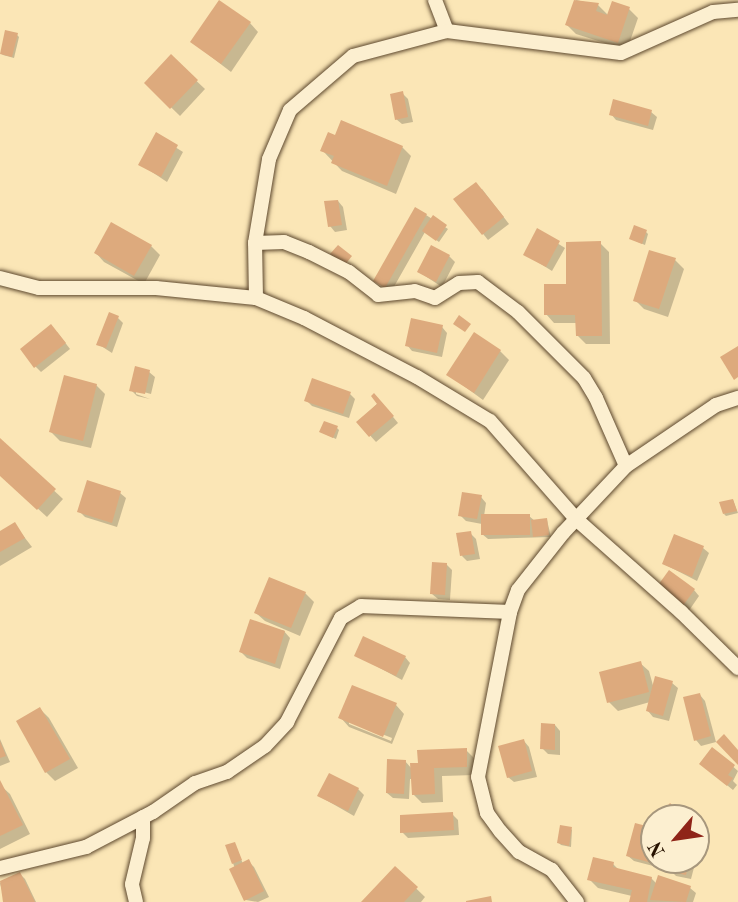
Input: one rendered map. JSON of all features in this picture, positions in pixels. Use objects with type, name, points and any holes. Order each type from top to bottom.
[{"type":"street","points":[[436,0],[447,31]]},
{"type":"street","points":[[256,298],[255,243],[269,159],[290,110],[353,56],[447,31],[621,53],[713,12],[738,10]]},
{"type":"street","points":[[255,243],[284,242],[309,252],[349,272],[378,295],[415,291],[435,298],[459,283],[478,282],[518,312],[584,378],[596,398],[626,466]]},
{"type":"street","points":[[0,278],[40,288],[156,288],[256,298],[304,318],[417,377],[490,421],[577,520],[681,612],[738,668]]},
{"type":"street","points":[[577,902],[552,870],[519,852],[500,831],[487,813],[478,778],[510,612],[518,590],[626,466],[716,405],[738,398]]},
{"type":"street","points":[[0,868],[86,847],[144,817],[195,783],[227,772],[265,746],[287,722],[341,618],[361,606],[510,612]]},
{"type":"street","points":[[136,902],[132,884],[143,838],[144,817]]},
{"type":"building","points":[[219,0],[251,22],[221,64],[190,42]]},
{"type":"building","points":[[574,0],[599,3],[596,11],[607,15],[612,1],[630,7],[618,43],[565,25]]},
{"type":"building","points":[[5,30],[18,33],[12,57],[0,54]]},
{"type":"building","points":[[171,54],[198,80],[170,109],[144,83]]},
{"type":"building","points":[[403,91],[408,117],[395,120],[390,94]]},
{"type":"building","points":[[613,99],[652,110],[648,126],[609,115]]},
{"type":"building","points":[[341,120],[403,146],[387,186],[331,163],[334,156],[320,151],[328,132],[335,135]]},
{"type":"building","points":[[156,132],[178,145],[161,177],[138,165]]},
{"type":"building","points":[[476,182],[504,217],[482,235],[453,199]]},
{"type":"building","points":[[338,200],[342,225],[328,227],[324,201]]},
{"type":"building","points":[[415,207],[427,214],[385,288],[373,281]]},
{"type":"building","points":[[433,215],[447,225],[436,241],[422,231]]},
{"type":"building","points":[[111,222],[152,245],[134,276],[94,253]]},
{"type":"building","points":[[634,225],[647,230],[642,244],[629,239]]},
{"type":"building","points":[[537,228],[560,241],[546,267],[523,255]]},
{"type":"building","points":[[601,241],[602,336],[576,336],[575,315],[544,315],[544,284],[566,284],[566,242]]},
{"type":"building","points":[[338,245],[352,256],[344,266],[330,254]]},
{"type":"building","points":[[431,245],[450,255],[436,282],[417,272]]},
{"type":"building","points":[[649,250],[676,258],[659,309],[633,301]]},
{"type":"building","points":[[109,312],[119,316],[106,348],[96,345]]},
{"type":"building","points":[[459,315],[471,324],[465,332],[453,324]]},
{"type":"building","points":[[411,318],[443,325],[437,353],[405,346]]},
{"type":"building","points":[[51,324],[66,343],[34,368],[20,349]]},
{"type":"building","points":[[474,332],[501,350],[474,393],[446,375]]},
{"type":"building","points":[[738,346],[738,377],[734,380],[720,357]]},
{"type":"building","points":[[135,366],[150,370],[145,394],[129,391]]},
{"type":"building","points":[[64,375],[97,384],[83,441],[49,432]]},
{"type":"building","points":[[312,378],[351,392],[343,414],[304,401]]},
{"type":"building","points":[[374,393],[394,416],[369,437],[356,422],[377,404],[371,396]]},
{"type":"building","points":[[324,421],[338,426],[333,438],[319,432]]},
{"type":"building","points":[[0,438],[56,489],[37,510],[0,476]]},
{"type":"building","points":[[87,480],[121,491],[112,523],[77,512]]},
{"type":"building","points":[[462,492],[482,495],[477,519],[458,516]]},
{"type":"building","points":[[733,499],[737,511],[723,514],[719,502]]},
{"type":"building","points":[[481,514],[530,514],[530,535],[481,535]]},
{"type":"building","points":[[547,518],[549,535],[533,537],[531,520]]},
{"type":"building","points":[[15,522],[25,538],[0,552],[0,531]]},
{"type":"building","points":[[471,531],[475,554],[460,556],[456,533]]},
{"type":"building","points":[[674,534],[704,546],[692,577],[662,564]]},
{"type":"building","points":[[432,562],[447,563],[445,595],[430,594]]},
{"type":"building","points":[[669,570],[695,589],[682,607],[656,588]]},
{"type":"building","points":[[269,577],[306,592],[291,628],[254,613]]},
{"type":"building","points":[[250,619],[285,631],[275,664],[239,652]]},
{"type":"building","points":[[363,636],[406,656],[396,676],[354,656]]},
{"type":"building","points":[[641,661],[649,692],[607,703],[599,672]]},
{"type":"building","points":[[655,676],[673,681],[663,716],[646,711]]},
{"type":"building","points":[[352,685],[397,703],[383,737],[338,718]]},
{"type":"building","points":[[700,693],[711,736],[694,741],[683,697]]},
{"type":"building","points":[[40,707],[70,759],[45,773],[16,721]]},
{"type":"building","points":[[541,723],[555,724],[555,750],[540,749]]},
{"type":"building","points":[[724,734],[738,750],[738,765],[716,742]]},
{"type":"building","points":[[524,739],[532,771],[507,778],[498,746]]},
{"type":"building","points":[[0,741],[6,756],[0,758]]},
{"type":"building","points":[[712,747],[735,765],[728,775],[733,778],[727,786],[699,764]]},
{"type":"building","points":[[467,748],[467,767],[434,768],[435,794],[412,795],[410,763],[418,763],[417,750]]},
{"type":"building","points":[[387,759],[406,760],[404,794],[386,793]]},
{"type":"building","points":[[329,773],[359,788],[348,811],[317,796]]},
{"type":"building","points":[[0,780],[23,825],[0,836]]},
{"type":"building","points":[[453,812],[454,830],[400,833],[400,815]]},
{"type":"building","points":[[635,823],[640,824],[640,860],[626,856]]},
{"type":"building","points":[[560,825],[572,827],[569,846],[557,843]]},
{"type":"building","points":[[235,842],[242,860],[232,864],[225,845]]},
{"type":"building","points":[[593,857],[614,862],[613,867],[652,877],[647,902],[629,902],[632,890],[587,880]]},
{"type":"building","points":[[249,859],[264,891],[244,901],[229,869]]},
{"type":"building","points":[[395,866],[418,887],[404,902],[361,902]]},
{"type":"building","points":[[20,872],[35,902],[3,902],[0,881]]},
{"type":"building","points":[[658,875],[691,886],[686,902],[650,900]]},
{"type":"building","points":[[491,896],[492,902],[466,902],[466,901]]}]
